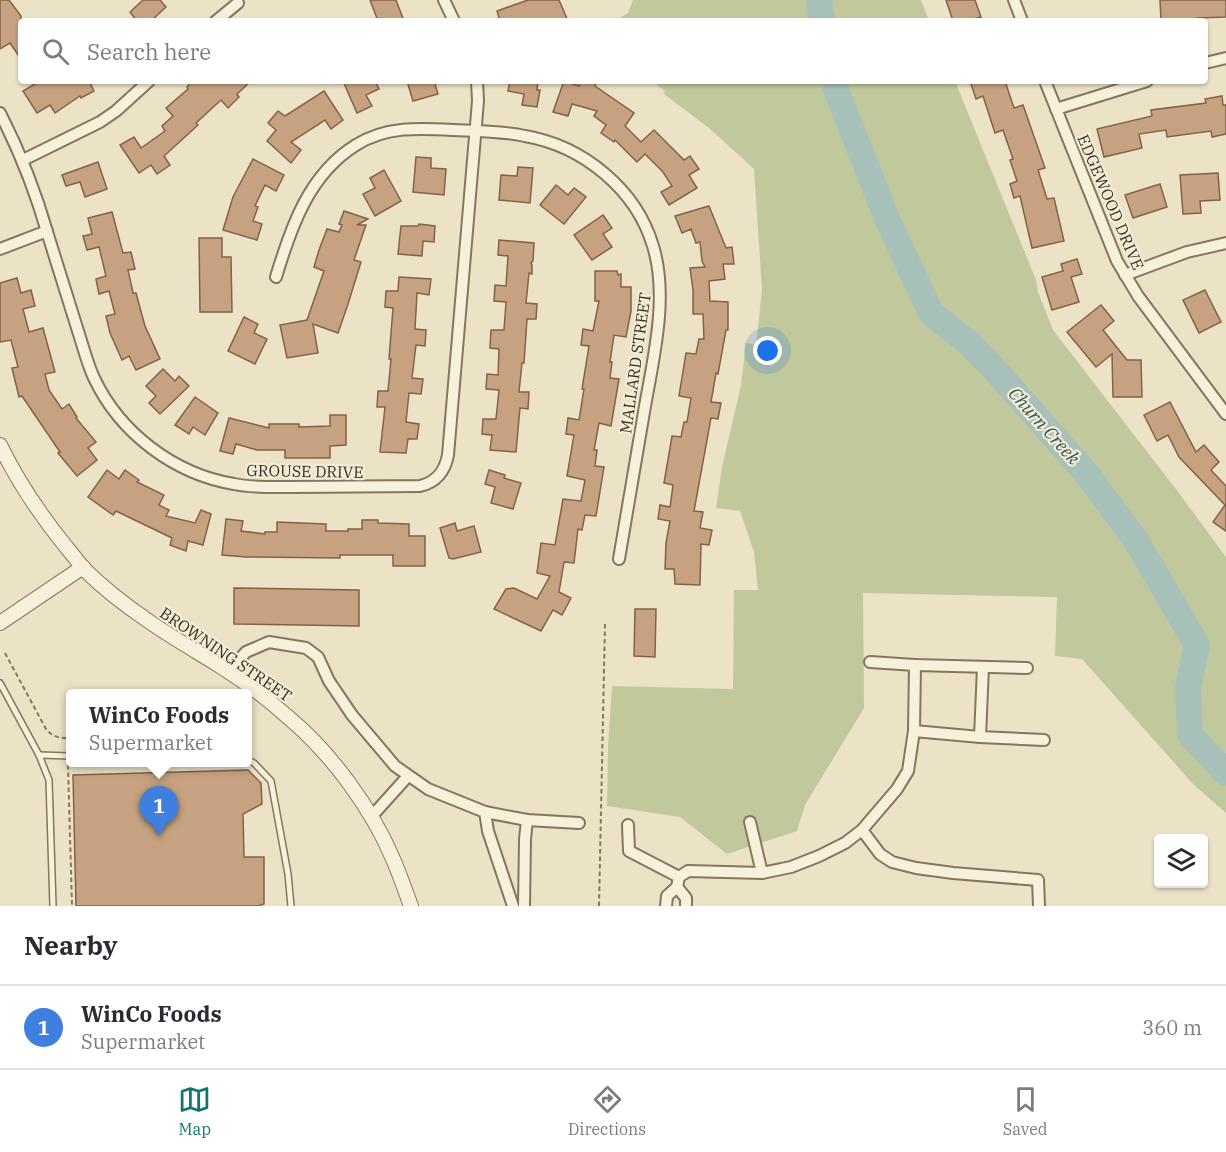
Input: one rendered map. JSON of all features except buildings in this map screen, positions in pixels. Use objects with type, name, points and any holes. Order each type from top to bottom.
[{"type":"street","points":[[444,0],[453,18]]},
{"type":"street","points":[[1014,0],[1021,18]]},
{"type":"street","points":[[220,18],[238,3]]},
{"type":"street","points":[[1208,62],[1226,58]]},
{"type":"street","points":[[22,160],[100,122],[146,84]]},
{"type":"street","name":"GROUSE DRIVE","points":[[0,112],[22,160],[94,377],[110,403],[130,429],[144,442],[162,456],[198,474],[218,481],[247,486],[420,486],[437,477],[444,469],[448,455],[478,101],[477,84]]},
{"type":"street","name":"EDGEWOOD DRIVE","points":[[1046,84],[1112,251],[1125,275],[1138,296],[1226,414]]},
{"type":"street","points":[[1056,109],[1137,84]]},
{"type":"street","name":"MALLARD STREET","points":[[276,277],[301,207],[321,175],[357,144],[395,130],[421,128],[475,130],[512,133],[541,139],[586,159],[612,180],[641,216],[653,245],[660,274],[661,290],[653,362],[619,560]]},
{"type":"street","points":[[0,249],[47,231]]},
{"type":"street","points":[[1125,275],[1187,252],[1226,243]]},
{"type":"street","name":"BROWNING STREET","points":[[0,445],[34,504],[83,567],[148,621],[251,689]]},
{"type":"street","points":[[0,623],[83,567]]},
{"type":"street","points":[[228,672],[246,652],[269,642],[306,648],[318,657],[352,715],[395,766],[428,789],[485,812],[527,820],[579,823]]},
{"type":"street","points":[[870,662],[1027,668]]},
{"type":"street","points":[[666,906],[667,896],[688,871],[762,873],[791,867],[845,843],[861,830],[897,789],[908,771],[914,731],[915,665]]},
{"type":"street","points":[[980,737],[983,667]]},
{"type":"street","name":"BROWNING STREET","points":[[252,690],[290,718],[309,736],[353,789],[372,816],[393,858],[411,906]]},
{"type":"street","points":[[914,731],[1044,741]]},
{"type":"street","points":[[372,816],[408,776]]},
{"type":"street","points":[[485,812],[488,831],[513,906]]},
{"type":"street","points":[[524,906],[527,820]]},
{"type":"street","points":[[750,822],[762,873]]},
{"type":"street","points":[[628,825],[629,851],[678,882],[686,898],[686,906]]},
{"type":"street","points":[[861,830],[880,854],[892,862],[953,873],[1038,880],[1039,906]]},
{"type":"lane","points":[[0,683],[39,755],[49,780],[53,906]]},
{"type":"lane","points":[[39,755],[66,756]]},
{"type":"lane","points":[[252,762],[271,781],[288,874],[291,906]]},
{"type":"path","points":[[599,906],[605,623]]},
{"type":"path","points":[[5,653],[46,729],[57,738],[66,738]]},
{"type":"path","points":[[69,767],[72,906]]},
{"type":"green space","points":[[633,0],[921,0],[928,18],[620,18],[628,13]]},
{"type":"green space","points":[[656,84],[956,84],[1036,280],[1038,292],[1053,330],[1226,557],[1226,813],[1193,784],[1082,659],[1055,656],[1057,597],[863,593],[864,708],[805,805],[797,831],[727,854],[680,817],[607,806],[612,686],[733,689],[734,590],[758,590],[754,552],[740,511],[716,508],[722,467],[741,385],[746,343],[756,345],[762,290],[754,169],[709,128],[664,94],[665,91]]},
{"type":"waterway","name":"Churn Creek","points":[[820,0],[821,18]]},
{"type":"waterway","name":"Churn Creek","points":[[836,84],[888,221],[931,313],[971,345],[1087,474],[1137,542],[1197,645],[1188,687],[1190,735],[1226,773]]},
{"type":"place","name":"WinCo Foods","points":[[159,836]]}]
